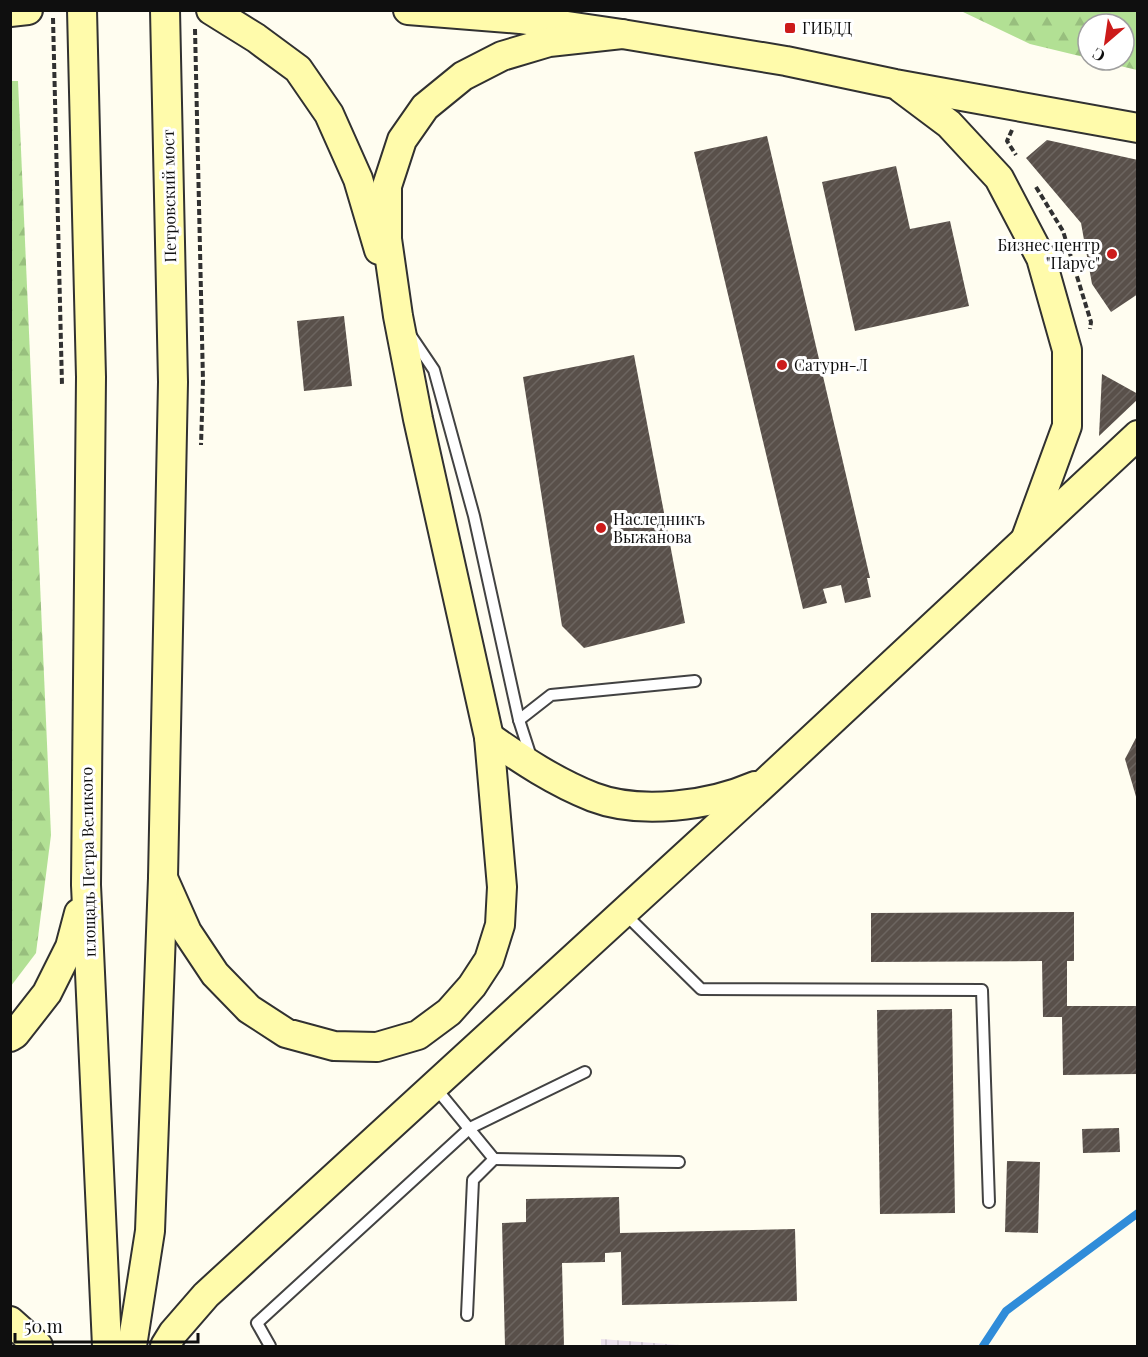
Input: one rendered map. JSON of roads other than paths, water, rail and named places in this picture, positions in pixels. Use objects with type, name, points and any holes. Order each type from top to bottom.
[{"type":"main road","points":[[11,13],[28,10]]},
{"type":"main road","name":"площадь Петра Великого","points":[[81,10],[91,377],[86,885],[106,1347]]},
{"type":"main road","name":"Петровский мост","points":[[163,878],[173,382],[165,10]]},
{"type":"main road","points":[[408,10],[520,19],[622,34],[786,61],[895,84],[1137,128]]},
{"type":"main road","points":[[203,16],[256,38],[298,69],[329,114],[358,179],[398,316]]},
{"type":"main road","points":[[163,878],[187,932],[215,974],[249,1009],[286,1033],[334,1047],[377,1047],[418,1035],[449,1012],[472,986],[489,960],[500,925],[502,887],[489,737],[418,419],[398,316],[387,238],[387,186],[402,140],[425,106],[463,76],[502,56],[549,42],[622,34]]},
{"type":"main road","points":[[895,84],[949,124],[999,178],[1041,258],[1067,350],[1067,426],[1024,542]]},
{"type":"main road","points":[[165,1347],[173,1332],[206,1295],[768,780],[1137,435]]},
{"type":"main road","points":[[489,737],[535,768],[595,798],[639,806],[684,805],[722,798],[768,780]]},
{"type":"main road","points":[[132,1347],[150,1231],[163,878]]},
{"type":"main road","points":[[10,1037],[15,1034],[47,993],[70,947],[86,885]]},
{"type":"main road","points":[[10,1321],[38,1347]]},
{"type":"lane","points":[[398,316],[434,370],[474,516],[519,720],[535,768]]},
{"type":"lane","points":[[519,720],[551,695],[695,681]]},
{"type":"lane","points":[[623,913],[701,988],[982,990],[989,1202]]},
{"type":"lane","points":[[270,1347],[257,1323],[470,1128],[585,1072]]},
{"type":"lane","points":[[434,1086],[494,1159]]},
{"type":"lane","points":[[467,1315],[473,1180],[494,1159],[679,1162]]},
{"type":"waterway","points":[[983,1346],[1006,1311],[1138,1213]]},
{"type":"place","name":"ГИБДД","points":[[790,28]]},
{"type":"place","name":"Бизнес центр \"Парус\"","points":[[1112,254]]},
{"type":"place","name":"Сатурн-Л","points":[[782,365]]},
{"type":"place","name":"Наследникъ Выжанова","points":[[601,528]]}]
